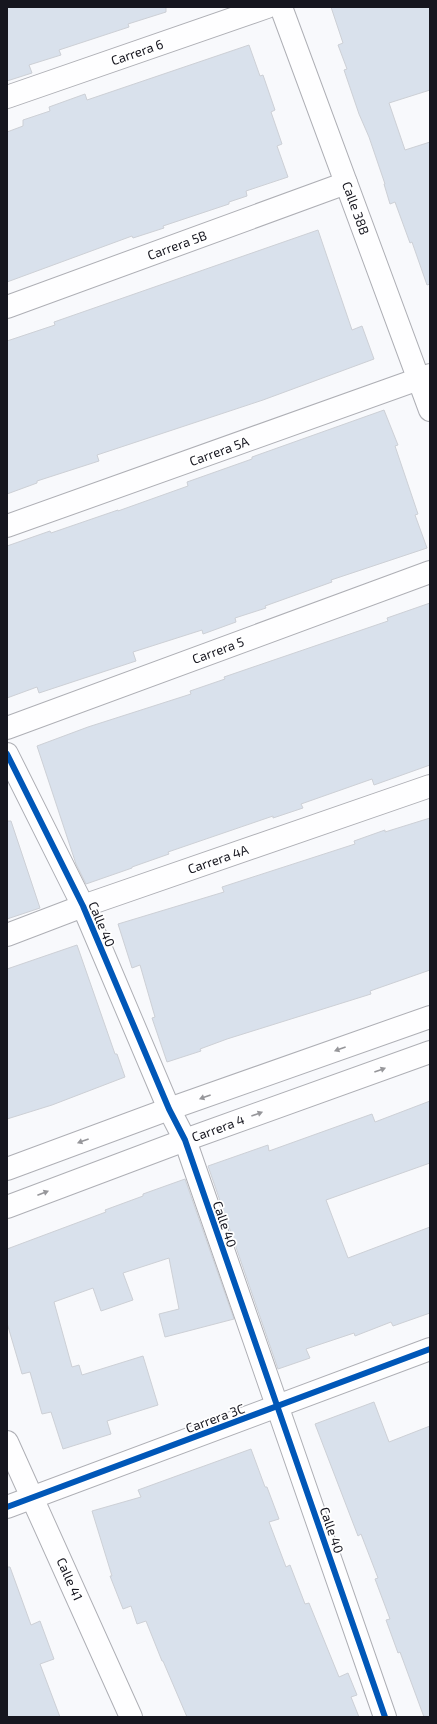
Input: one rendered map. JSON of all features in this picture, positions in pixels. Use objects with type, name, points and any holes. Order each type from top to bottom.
[{"type":"street","name":"Carrera 6","points":[[7,97],[267,7]]},
{"type":"street","name":"Calle 38B","points":[[281,7],[346,183],[424,377],[430,410]]},
{"type":"street","name":"Carrera 5B","points":[[7,307],[346,183]]},
{"type":"street","name":"Carrera 5A","points":[[7,526],[424,377]]},
{"type":"street","name":"Carrera 5","points":[[7,728],[430,572]]},
{"type":"street","name":"Calle 40","points":[[7,754],[83,906],[169,1109],[185,1140],[385,1717]]},
{"type":"street","name":"Carrera 4A","points":[[7,935],[83,906],[430,786]]},
{"type":"street","points":[[7,1169],[169,1109],[430,1017]]},
{"type":"street","name":"Carrera 4","points":[[7,1207],[185,1140],[430,1052]]},
{"type":"street","name":"Carrera 3C","points":[[7,1507],[430,1349]]},
{"type":"street","name":"Calle 41","points":[[7,1442],[131,1717]]},
{"type":"building","points":[[7,7],[166,7],[166,12],[128,24],[129,27],[59,50],[61,55],[29,65],[32,73],[7,81]]},
{"type":"building","points":[[331,7],[430,7],[430,90],[389,103],[405,150],[430,142],[430,284],[427,285],[412,242],[410,243],[395,202],[390,204],[385,184],[369,137],[359,114],[344,70],[347,69],[338,45],[343,43]]},
{"type":"building","points":[[249,45],[260,76],[263,75],[275,110],[271,112],[282,144],[277,146],[288,177],[246,191],[247,196],[229,202],[229,204],[163,226],[164,228],[133,238],[132,236],[7,282],[7,132],[23,126],[23,120],[50,111],[49,107],[85,94],[87,100]]},
{"type":"building","points":[[318,230],[352,330],[362,326],[374,359],[263,400],[97,455],[99,461],[37,481],[37,483],[7,494],[7,341],[55,325],[54,322]]},
{"type":"building","points":[[384,410],[398,445],[395,446],[418,514],[415,515],[427,548],[331,580],[332,582],[265,606],[266,608],[235,618],[236,622],[203,634],[202,630],[133,652],[136,661],[39,693],[37,687],[7,698],[7,546],[50,531],[51,533],[118,511],[188,486],[187,482]]},
{"type":"building","points":[[430,603],[430,765],[374,785],[372,779],[301,804],[303,808],[273,818],[273,816],[168,852],[169,854],[86,884],[76,864],[37,746],[88,727],[191,694],[190,691],[225,679],[224,677],[388,621],[387,618]]},
{"type":"building","points":[[430,818],[430,970],[370,991],[371,994],[227,1039],[200,1049],[201,1051],[167,1062],[152,1018],[155,1017],[140,965],[132,968],[118,924],[224,892],[222,887],[355,844],[354,841],[385,830],[385,832]]},
{"type":"building","points":[[7,821],[11,821],[40,908],[7,919]]},
{"type":"building","points":[[77,945],[115,1054],[117,1054],[125,1077],[52,1105],[7,1119],[7,969]]},
{"type":"building","points":[[430,1101],[430,1163],[326,1200],[348,1258],[430,1227],[430,1313],[393,1326],[391,1322],[355,1336],[354,1333],[306,1349],[310,1358],[278,1369],[208,1166],[268,1145],[269,1151],[372,1114],[375,1122]]},
{"type":"building","points":[[185,1179],[234,1319],[165,1337],[159,1314],[179,1309],[169,1258],[123,1273],[133,1300],[101,1311],[93,1288],[54,1302],[72,1367],[79,1365],[82,1375],[143,1356],[158,1405],[107,1421],[111,1434],[63,1449],[51,1412],[42,1414],[30,1372],[22,1374],[7,1323],[7,1249],[106,1212],[105,1210],[143,1196],[143,1194]]},
{"type":"building","points":[[374,1402],[389,1442],[430,1426],[430,1717],[424,1717],[400,1652],[398,1653],[386,1620],[390,1619],[375,1579],[378,1578],[361,1534],[358,1536],[315,1424]]},
{"type":"building","points":[[251,1449],[279,1519],[269,1522],[286,1567],[290,1565],[305,1604],[309,1603],[339,1677],[348,1673],[357,1695],[351,1697],[359,1717],[187,1717],[146,1621],[137,1624],[131,1606],[123,1609],[110,1576],[112,1576],[92,1511],[141,1497],[138,1490]]},
{"type":"building","points":[[7,1567],[10,1567],[31,1625],[40,1621],[54,1659],[40,1664],[60,1717],[7,1717]]},
{"type":"cycle path","points":[[7,754],[83,906],[169,1109],[185,1140],[385,1717]]},
{"type":"cycle path","points":[[7,1507],[430,1349]]}]
